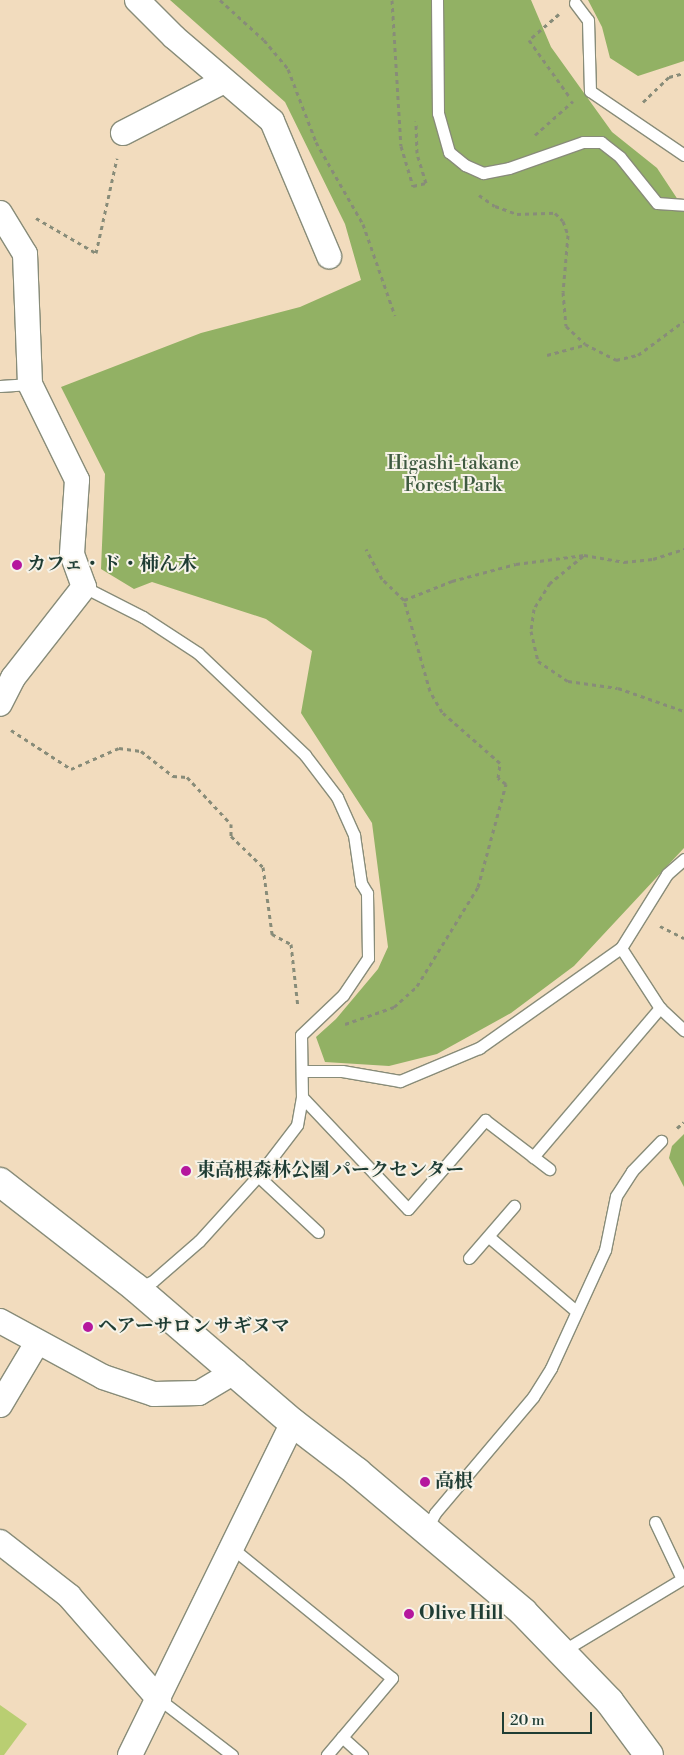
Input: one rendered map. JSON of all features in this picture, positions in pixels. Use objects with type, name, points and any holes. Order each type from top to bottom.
[{"type":"street","points":[[137,0],[224,81],[272,121],[329,256]]},
{"type":"street","points":[[123,133],[224,81]]},
{"type":"street","points":[[0,213],[26,254],[30,384],[77,480],[72,554],[84,587],[13,678],[0,704]]},
{"type":"street","points":[[0,1182],[136,1288],[236,1371],[293,1423],[426,1530],[523,1612],[609,1701],[649,1755]]},
{"type":"street","points":[[0,1321],[37,1343],[104,1377],[154,1394],[199,1394],[236,1371]]},
{"type":"street","points":[[3,1391],[37,1343]]},
{"type":"street","points":[[130,1755],[293,1423]]},
{"type":"street","points":[[0,1542],[69,1596],[159,1699]]},
{"type":"lane","points":[[436,0],[435,48],[442,132],[449,152],[465,166],[483,173],[510,168],[583,142],[601,142],[620,157],[657,203],[684,205]]},
{"type":"lane","points":[[576,3],[588,20],[590,91],[684,155]]},
{"type":"lane","points":[[0,386],[30,384]]},
{"type":"lane","points":[[84,587],[151,621],[198,654],[284,732],[336,797],[354,835],[361,883],[367,893],[368,958],[343,994],[301,1036],[302,1097],[297,1126],[258,1176],[199,1241],[153,1281],[136,1288]]},
{"type":"lane","points":[[302,1070],[342,1072],[400,1081],[479,1048],[620,948],[667,874],[684,859]]},
{"type":"lane","points":[[620,948],[660,1008],[684,1030]]},
{"type":"lane","points":[[533,1157],[660,1008]]},
{"type":"lane","points":[[302,1097],[408,1209],[485,1120],[548,1169]]},
{"type":"lane","points":[[426,1530],[434,1513],[533,1396],[551,1368],[605,1250],[616,1196],[632,1171],[661,1141]]},
{"type":"lane","points":[[258,1176],[318,1232]]},
{"type":"lane","points":[[469,1258],[514,1206]]},
{"type":"lane","points":[[489,1237],[576,1311]]},
{"type":"lane","points":[[562,1652],[682,1579],[655,1522]]},
{"type":"lane","points":[[232,1548],[392,1678],[326,1755]]},
{"type":"lane","points":[[159,1699],[232,1755]]},
{"type":"lane","points":[[342,1737],[362,1755]]},
{"type":"path","points":[[220,0],[264,40],[288,69],[316,142],[337,174],[363,224],[395,316]]},
{"type":"path","points":[[392,0],[401,146],[413,186],[426,183],[417,153],[416,110]]},
{"type":"path","points":[[573,101],[529,40],[576,3]]},
{"type":"path","points":[[630,118],[669,77],[684,72]]},
{"type":"path","points":[[33,216],[96,253],[123,133]]},
{"type":"path","points":[[483,173],[476,193],[495,206],[517,214],[555,213],[563,221],[568,235],[563,292],[566,326],[585,344],[616,360],[638,356],[684,321]]},
{"type":"path","points":[[547,355],[585,344]]},
{"type":"path","points":[[339,1028],[394,1007],[417,986],[478,887],[506,784],[498,778],[500,763],[442,712],[434,698],[404,600],[382,579],[366,549]]},
{"type":"path","points":[[404,600],[452,581],[486,572],[584,555],[624,562],[653,559],[684,549]]},
{"type":"path","points":[[584,555],[550,584],[534,609],[531,631],[538,661],[568,680],[618,688],[684,711]]},
{"type":"path","points":[[8,728],[71,769],[119,748],[142,751],[173,776],[187,777],[231,824],[230,836],[264,867],[272,934],[291,944],[301,1036]]},
{"type":"path","points":[[642,914],[684,938]]},
{"type":"green space","name":"Higashi-takane Forest Park","points":[[170,0],[531,0],[551,47],[612,132],[657,168],[684,209],[684,848],[574,966],[511,1013],[437,1054],[389,1066],[325,1062],[316,1037],[336,1019],[378,969],[388,947],[372,823],[301,713],[312,651],[266,619],[152,582],[134,589],[101,569],[105,474],[61,387],[201,333],[300,307],[361,280],[345,224],[285,102]]},
{"type":"green space","points":[[588,0],[684,0],[684,61],[638,76],[610,58],[602,27]]},
{"type":"green space","points":[[684,1134],[684,1187],[669,1158],[672,1146]]},
{"type":"green space","points":[[0,1705],[27,1724],[4,1755],[0,1755]]},
{"type":"place","name":"カフェ・ド・柿ん木","points":[[17,565]]},
{"type":"place","name":"東高根森林公園 パークセンター","points":[[186,1171]]},
{"type":"place","name":"ヘアーサロン サギヌマ","points":[[88,1327]]},
{"type":"place","name":"高根","points":[[425,1482]]},
{"type":"place","name":"Olive Hill","points":[[409,1614]]}]
